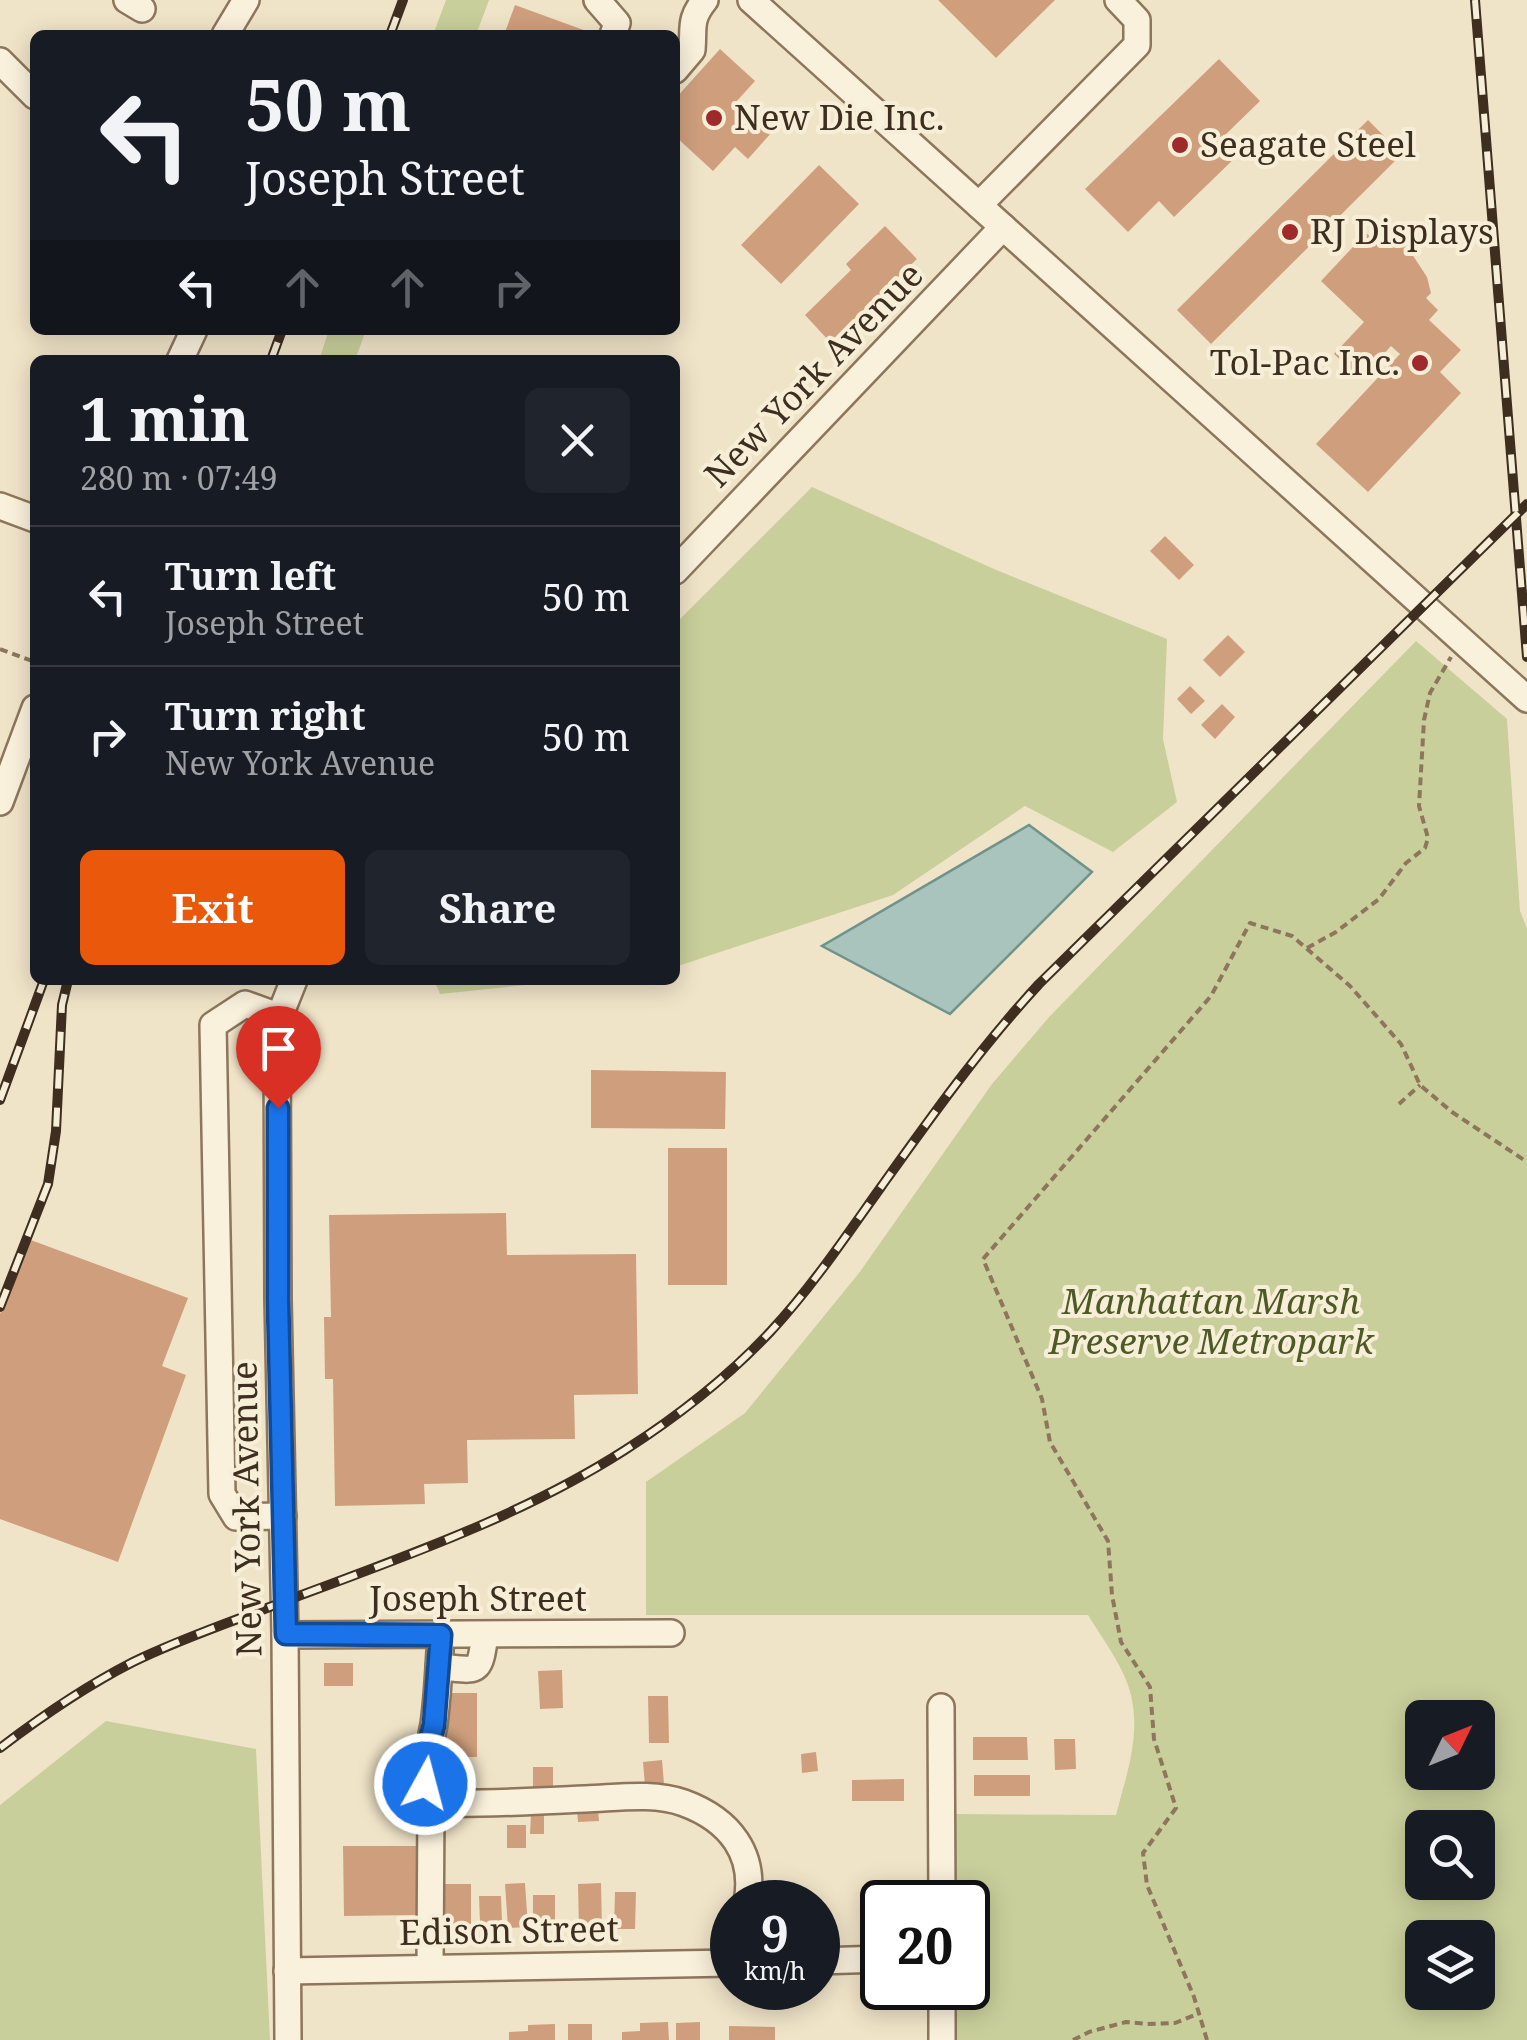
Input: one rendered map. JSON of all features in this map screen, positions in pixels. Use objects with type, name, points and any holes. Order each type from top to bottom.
[{"type":"street","points":[[229,30],[246,0]]},
{"type":"street","points":[[597,0],[618,23],[615,30]]},
{"type":"street","points":[[680,64],[692,50],[691,24],[705,0]]},
{"type":"street","points":[[752,0],[1527,699]]},
{"type":"street","points":[[979,205],[1137,45],[1138,20],[1118,0]]},
{"type":"street","points":[[0,61],[30,91]]},
{"type":"street","name":"New York Avenue","points":[[680,565],[1004,227]]},
{"type":"street","points":[[0,506],[30,517]]},
{"type":"street","points":[[0,802],[30,721]]},
{"type":"street","name":"New York Avenue","points":[[288,2040],[277,1032],[292,985]]},
{"type":"street","points":[[281,1017],[244,1004],[212,1026],[222,1494],[236,1517],[283,1516]]},
{"type":"street","name":"Joseph Street","points":[[286,1634],[671,1633]]},
{"type":"street","points":[[430,1967],[431,1803],[425,1784],[441,1635]]},
{"type":"street","points":[[439,1667],[478,1666],[485,1635]]},
{"type":"street","points":[[942,1707],[942,1880]]},
{"type":"street","points":[[431,1803],[634,1797],[683,1803],[724,1826],[739,1843],[750,1880]]},
{"type":"street","name":"Edison Street","points":[[287,1971],[710,1961]]},
{"type":"street","points":[[942,2010],[942,2040]]},
{"type":"path","points":[[1306,948],[1336,932],[1379,899],[1406,863],[1424,848],[1428,838],[1419,806],[1424,720],[1430,693],[1462,641]]},
{"type":"path","points":[[0,649],[30,660]]},
{"type":"path","points":[[1207,2040],[1200,2013],[1147,1886],[1143,1853],[1176,1808],[1154,1739],[1150,1688],[1121,1642],[1108,1540],[1050,1442],[1042,1398],[983,1259],[1211,996],[1250,924],[1292,936],[1306,948],[1350,986],[1400,1044],[1420,1085],[1452,1112],[1527,1162]]},
{"type":"path","points":[[1399,1104],[1420,1085]]},
{"type":"path","points":[[1072,2040],[1126,2022],[1175,2024],[1200,2013]]},
{"type":"green space","points":[[446,0],[489,0],[478,30],[435,30]]},
{"type":"green space","points":[[327,335],[364,335],[357,355],[321,355]]},
{"type":"green space","points":[[812,487],[994,569],[1167,639],[1163,739],[1177,802],[1113,852],[1025,806],[893,895],[680,965],[680,619]]},
{"type":"green space","name":"Manhattan Marsh Preserve Metropark","points":[[1416,641],[1507,719],[1520,911],[1527,928],[1527,2040],[954,2040],[954,2010],[990,2010],[990,1880],[954,1880],[953,1814],[1116,1815],[1133,1742],[1133,1706],[1121,1669],[1088,1615],[646,1615],[646,1482],[745,1413],[859,1273],[992,1084],[1050,1016]]},
{"type":"green space","points":[[436,985],[526,985],[440,994]]},
{"type":"green space","points":[[106,1721],[256,1749],[270,2040],[0,2040],[0,1805]]},
{"type":"water","points":[[1029,825],[1092,872],[950,1014],[822,946]]},
{"type":"building","points":[[938,0],[1055,0],[996,58]]},
{"type":"building","points":[[515,5],[584,30],[506,30]]},
{"type":"building","name":"New Die Inc.","points":[[720,49],[755,81],[736,102],[771,133],[748,159],[735,147],[713,171],[680,141],[680,93]]},
{"type":"building","name":"Seagate Steel","points":[[1219,59],[1260,101],[1223,137],[1239,154],[1174,217],[1159,201],[1128,232],[1085,189]]},
{"type":"building","name":"RJ Displays","points":[[1368,120],[1402,154],[1211,344],[1177,310]]},
{"type":"building","points":[[819,165],[859,204],[781,284],[741,245]]},
{"type":"building","points":[[885,226],[917,259],[830,342],[805,315],[851,270],[846,264]]},
{"type":"building","name":"Tol-Pac Inc.","points":[[1390,230],[1427,277],[1431,293],[1426,298],[1438,310],[1429,320],[1461,350],[1440,372],[1461,393],[1368,492],[1316,444],[1400,354],[1391,346],[1361,379],[1334,354],[1364,322],[1321,281],[1366,233],[1377,243]]},
{"type":"building","points":[[1165,536],[1194,565],[1179,580],[1150,551]]},
{"type":"building","points":[[1228,635],[1245,652],[1220,677],[1203,660]]},
{"type":"building","points":[[1190,686],[1205,701],[1191,714],[1177,699]]},
{"type":"building","points":[[1222,704],[1235,717],[1215,739],[1201,725]]},
{"type":"building","points":[[591,1070],[726,1072],[725,1129],[591,1128]]},
{"type":"building","points":[[668,1148],[727,1148],[727,1285],[668,1285]]},
{"type":"building","points":[[506,1213],[507,1255],[636,1254],[638,1394],[574,1395],[575,1439],[467,1440],[468,1483],[424,1484],[425,1504],[335,1506],[333,1379],[325,1379],[324,1317],[331,1317],[329,1215]]},
{"type":"building","points":[[28,1239],[188,1298],[162,1366],[186,1375],[118,1562],[0,1519],[0,1314]]},
{"type":"building","points":[[324,1663],[353,1663],[353,1686],[324,1686]]},
{"type":"building","points":[[562,1670],[563,1708],[540,1709],[538,1671]]},
{"type":"building","points":[[445,1693],[477,1693],[477,1757],[446,1757]]},
{"type":"building","points":[[648,1696],[668,1696],[669,1743],[649,1743]]},
{"type":"building","points":[[973,1737],[1027,1737],[1028,1760],[973,1760]]},
{"type":"building","points":[[1054,1739],[1075,1739],[1076,1769],[1055,1770]]},
{"type":"building","points":[[816,1752],[818,1771],[802,1773],[801,1754]]},
{"type":"building","points":[[662,1760],[664,1784],[645,1786],[643,1762]]},
{"type":"building","points":[[533,1767],[553,1767],[553,1787],[533,1787]]},
{"type":"building","points":[[974,1775],[1030,1775],[1030,1796],[974,1796]]},
{"type":"building","points":[[904,1779],[904,1801],[852,1801],[852,1780]]},
{"type":"building","points":[[598,1809],[599,1821],[578,1822],[577,1811]]},
{"type":"building","points":[[531,1814],[544,1814],[544,1834],[530,1834]]},
{"type":"building","points":[[507,1825],[526,1825],[526,1848],[507,1848]]},
{"type":"building","points":[[343,1846],[417,1846],[418,1915],[344,1916]]},
{"type":"building","points":[[525,1883],[528,1927],[508,1928],[505,1884]]},
{"type":"building","points":[[601,1883],[602,1929],[579,1930],[578,1884]]},
{"type":"building","points":[[438,1884],[471,1884],[471,1925],[438,1925]]},
{"type":"building","points":[[615,1892],[636,1892],[635,1929],[614,1929]]},
{"type":"building","points":[[533,1895],[555,1895],[555,1928],[533,1928]]},
{"type":"building","points":[[479,1896],[501,1896],[502,1922],[480,1923]]},
{"type":"building","points":[[668,2022],[669,2040],[622,2040],[622,2032],[640,2031],[640,2023]]},
{"type":"building","points":[[700,2022],[700,2040],[676,2040],[676,2023]]},
{"type":"building","points":[[555,2024],[555,2040],[509,2040],[509,2032],[528,2031],[528,2025]]},
{"type":"building","points":[[568,2024],[592,2024],[592,2040],[568,2040]]},
{"type":"building","points":[[729,2026],[775,2027],[775,2040],[729,2040]]},
{"type":"railway","points":[[392,30],[403,0]]},
{"type":"railway","points":[[1475,0],[1527,657]]},
{"type":"railway","points":[[273,355],[280,335]]},
{"type":"railway","points":[[0,1748],[81,1691],[151,1654],[413,1553],[543,1496],[625,1450],[702,1395],[755,1348],[801,1297],[957,1083],[1039,984],[1527,504]]},
{"type":"railway","points":[[0,1100],[42,985]]},
{"type":"railway","points":[[0,1307],[48,1184],[67,985]]},
{"type":"place","name":"New Die Inc.","points":[[714,118]]},
{"type":"place","name":"Seagate Steel","points":[[1180,145]]},
{"type":"place","name":"RJ Displays","points":[[1290,232]]},
{"type":"place","name":"Tol-Pac Inc.","points":[[1420,363]]},
{"type":"route","points":[[278,1108],[286,1634],[441,1635],[425,1784]]}]
